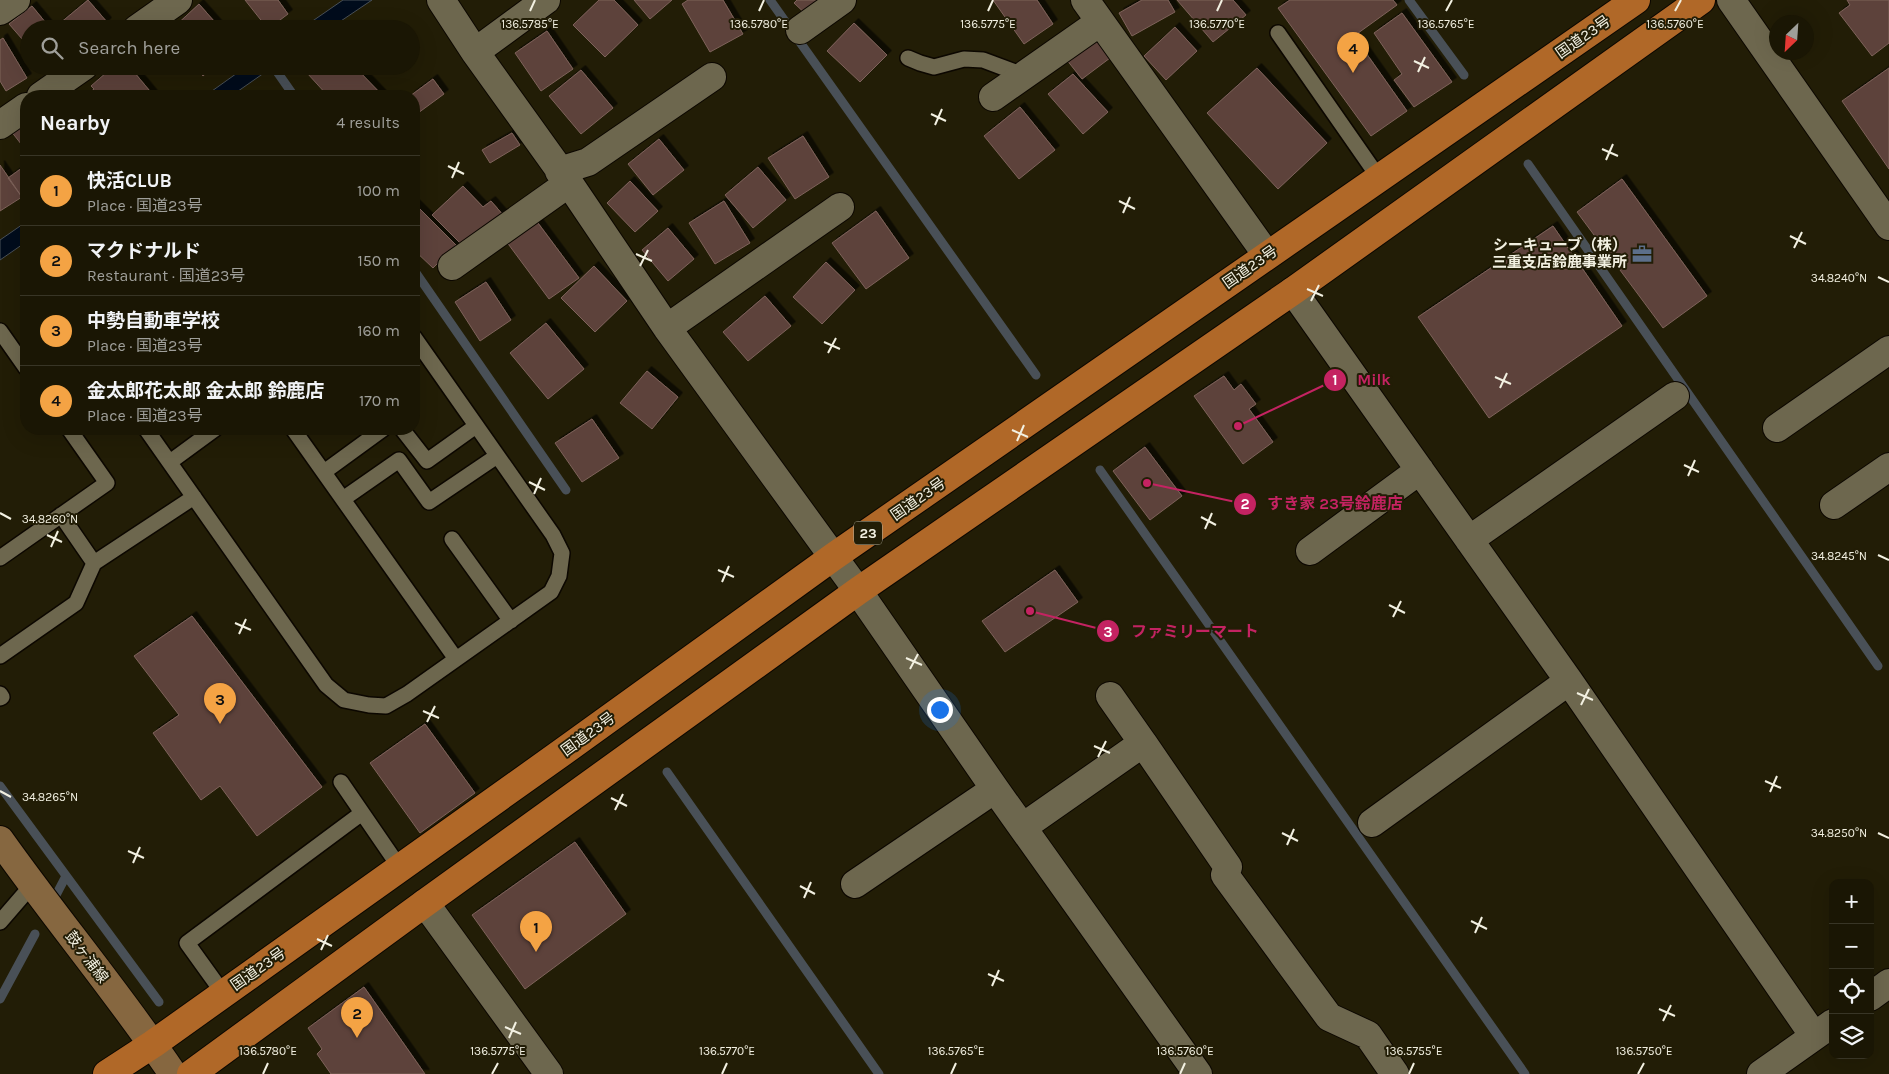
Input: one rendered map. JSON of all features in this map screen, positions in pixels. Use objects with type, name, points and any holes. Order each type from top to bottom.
[{"type":"highway","name":"国道23号","points":[[107,1074],[153,1044],[833,557],[1636,0]]},
{"type":"highway","points":[[191,1074],[858,591],[1293,291],[1701,0]]},
{"type":"main road","name":"鼓ヶ浦線","points":[[0,840],[153,1044],[173,1074]]},
{"type":"street","points":[[0,11],[16,0]]},
{"type":"street","points":[[150,20],[178,0]]},
{"type":"street","points":[[441,0],[475,52],[564,177],[667,328],[858,591],[995,789],[1198,1074]]},
{"type":"street","points":[[475,52],[546,0]]},
{"type":"street","points":[[800,30],[842,0]]},
{"type":"street","points":[[1731,0],[1889,226]]},
{"type":"street","points":[[993,97],[1023,76],[1092,11],[1267,255]]},
{"type":"street","points":[[50,90],[71,75]]},
{"type":"street","points":[[452,266],[564,177],[712,76]]},
{"type":"street","points":[[0,125],[20,111]]},
{"type":"street","points":[[667,328],[840,206]]},
{"type":"street","points":[[1293,291],[1569,681],[1824,1030],[1761,1074]]},
{"type":"street","points":[[1777,428],[1889,350]]},
{"type":"street","points":[[1469,540],[1675,396]]},
{"type":"street","points":[[1834,505],[1889,467]]},
{"type":"street","points":[[1310,551],[1420,470]]},
{"type":"street","points":[[1372,823],[1569,681]]},
{"type":"street","points":[[1110,696],[1228,867],[1225,875],[1329,1017],[1368,1035],[1395,1074]]},
{"type":"street","points":[[1023,827],[1143,743]]},
{"type":"street","points":[[855,884],[995,789]]},
{"type":"street","points":[[425,903],[549,1074]]},
{"type":"street","points":[[1874,994],[1889,983]]},
{"type":"lane","points":[[1278,33],[1379,178]]},
{"type":"lane","points":[[908,58],[934,67],[964,58],[983,60],[1023,76]]},
{"type":"lane","points":[[0,331],[20,359]]},
{"type":"lane","points":[[150,435],[326,685],[344,700],[386,706],[407,694],[551,592],[559,576],[562,553],[553,534],[420,346]]},
{"type":"lane","points":[[407,435],[427,461],[476,426]]},
{"type":"lane","points":[[0,558],[106,483],[73,435]]},
{"type":"lane","points":[[170,462],[207,435]]},
{"type":"lane","points":[[297,435],[456,660]]},
{"type":"lane","points":[[324,472],[375,435]]},
{"type":"lane","points":[[343,499],[399,460],[429,502],[497,456]]},
{"type":"lane","points":[[0,656],[76,603],[94,563],[194,497]]},
{"type":"lane","points":[[61,516],[94,563]]},
{"type":"lane","points":[[452,539],[512,621]]},
{"type":"lane","points":[[0,694],[2,697],[0,698]]},
{"type":"lane","points":[[341,782],[400,868]]},
{"type":"lane","points":[[223,993],[187,943],[362,813]]},
{"type":"lane","points":[[0,922],[32,885]]},
{"type":"water","points":[[343,0],[372,0],[342,20],[314,20]]},
{"type":"water","points":[[234,75],[261,75],[240,90],[213,90]]},
{"type":"water","points":[[20,226],[20,246],[0,260],[0,240]]},
{"type":"building","points":[[88,0],[105,20],[64,20]]},
{"type":"building","points":[[245,0],[278,0],[288,14],[280,20],[261,20]]},
{"type":"building","points":[[599,0],[614,0],[638,25],[605,57],[573,25]]},
{"type":"building","points":[[634,0],[672,0],[650,19]]},
{"type":"building","points":[[688,0],[723,0],[743,34],[710,52],[682,4]]},
{"type":"building","points":[[797,0],[829,0],[810,18],[794,3]]},
{"type":"building","points":[[993,0],[1037,0],[1053,24],[1024,44]]},
{"type":"building","points":[[1142,0],[1168,0],[1175,12],[1132,36],[1119,13]]},
{"type":"building","points":[[1177,0],[1233,0],[1246,15],[1213,42]]},
{"type":"building","points":[[1290,0],[1393,0],[1397,5],[1354,36],[1407,111],[1371,136],[1278,8]]},
{"type":"building","points":[[1847,0],[1889,0],[1889,43],[1872,56],[1839,13],[1850,5]]},
{"type":"building","points":[[199,4],[213,20],[182,20]]},
{"type":"building","points":[[32,6],[44,20],[20,20],[20,37],[9,24]]},
{"type":"building","points":[[1402,13],[1452,82],[1414,107],[1394,80],[1402,74],[1374,33]]},
{"type":"building","points":[[854,23],[887,55],[860,82],[827,51]]},
{"type":"building","points":[[1175,27],[1197,51],[1166,80],[1144,56]]},
{"type":"building","points":[[547,31],[573,69],[541,91],[515,53]]},
{"type":"building","points":[[1094,37],[1110,58],[1082,79],[1066,59]]},
{"type":"building","points":[[3,38],[20,66],[20,75],[25,75],[27,78],[6,91],[0,81],[0,40]]},
{"type":"building","points":[[1257,68],[1327,143],[1278,189],[1207,113]]},
{"type":"building","points":[[1889,68],[1889,169],[1842,101]]},
{"type":"building","points":[[581,70],[613,108],[581,134],[549,96]]},
{"type":"building","points":[[1073,74],[1108,112],[1083,134],[1048,94]]},
{"type":"building","points":[[104,75],[136,75],[149,90],[93,90],[91,86]]},
{"type":"building","points":[[309,75],[363,75],[377,90],[323,90]]},
{"type":"building","points":[[433,79],[444,94],[420,112],[420,90],[418,90]]},
{"type":"building","points":[[1020,107],[1055,150],[1019,179],[984,136]]},
{"type":"building","points":[[20,116],[20,143],[7,126]]},
{"type":"building","points":[[512,133],[520,145],[490,163],[482,150]]},
{"type":"building","points":[[803,136],[829,177],[795,199],[768,158]]},
{"type":"building","points":[[659,139],[684,170],[653,195],[628,164]]},
{"type":"building","points":[[0,165],[20,194],[20,198],[0,211]]},
{"type":"building","points":[[758,167],[786,200],[753,228],[725,195]]},
{"type":"building","points":[[20,169],[20,194],[8,178]]},
{"type":"building","name":"シーキューブ（株） 三重支店鈴鹿事業所","points":[[1622,179],[1707,296],[1663,328],[1577,212]]},
{"type":"building","points":[[630,181],[658,211],[635,232],[607,203]]},
{"type":"building","points":[[463,186],[483,207],[491,201],[504,216],[468,251],[432,215]]},
{"type":"building","points":[[724,201],[750,243],[715,264],[689,223]]},
{"type":"building","points":[[420,209],[456,245],[433,268],[420,256]]},
{"type":"building","points":[[876,211],[909,258],[866,289],[832,243]]},
{"type":"building","points":[[535,219],[579,278],[549,299],[506,241]]},
{"type":"building","points":[[1553,226],[1622,326],[1489,418],[1418,317]]},
{"type":"building","points":[[668,228],[694,259],[668,281],[642,250]]},
{"type":"building","points":[[826,262],[855,290],[822,324],[793,297]]},
{"type":"building","points":[[594,266],[627,301],[595,332],[561,298]]},
{"type":"building","points":[[486,282],[511,320],[480,341],[455,302]]},
{"type":"building","points":[[765,296],[791,326],[748,361],[723,332]]},
{"type":"building","points":[[546,323],[584,369],[548,399],[510,353]]},
{"type":"building","points":[[647,371],[678,397],[652,429],[620,403]]},
{"type":"building","points":[[1224,376],[1234,390],[1241,384],[1256,404],[1249,409],[1273,442],[1243,464],[1194,396]]},
{"type":"building","points":[[592,419],[619,458],[582,482],[555,443]]},
{"type":"building","points":[[1145,447],[1182,496],[1150,520],[1113,471]]},
{"type":"building","points":[[1055,570],[1078,602],[1005,652],[982,621]]},
{"type":"building","points":[[192,616],[322,787],[257,836],[220,786],[201,800],[153,733],[179,715],[134,656]]},
{"type":"building","points":[[425,724],[475,793],[420,833],[370,763]]},
{"type":"building","points":[[575,842],[626,914],[525,989],[472,915]]},
{"type":"building","points":[[364,987],[425,1074],[331,1074],[317,1054],[322,1049],[308,1028]]},
{"type":"waterway","points":[[770,0],[1036,375]]},
{"type":"waterway","points":[[1409,0],[1464,75]]},
{"type":"waterway","points":[[279,75],[290,90]]},
{"type":"waterway","points":[[1528,164],[1878,666]]},
{"type":"waterway","points":[[420,279],[566,490]]},
{"type":"waterway","points":[[1100,470],[1525,1074]]},
{"type":"waterway","points":[[667,772],[879,1074]]},
{"type":"waterway","points":[[0,786],[159,1002]]},
{"type":"waterway","points":[[54,899],[66,876]]},
{"type":"waterway","points":[[0,999],[35,934]]},
{"type":"place","name":"金太郎花太郎 金太郎 鈴鹿店","points":[[1353,73]]},
{"type":"place","name":"シーキューブ（株） 三重支店鈴鹿事業所","points":[[1642,254]]},
{"type":"place","name":"Milk","points":[[1238,426]]},
{"type":"place","name":"すき家 23号鈴鹿店","points":[[1147,483]]},
{"type":"place","name":"ファミリーマート","points":[[1030,611]]},
{"type":"place","name":"中勢自動車学校","points":[[220,724]]},
{"type":"place","name":"快活CLUB","points":[[536,952]]},
{"type":"place","name":"マクドナルド","points":[[357,1038]]}]
